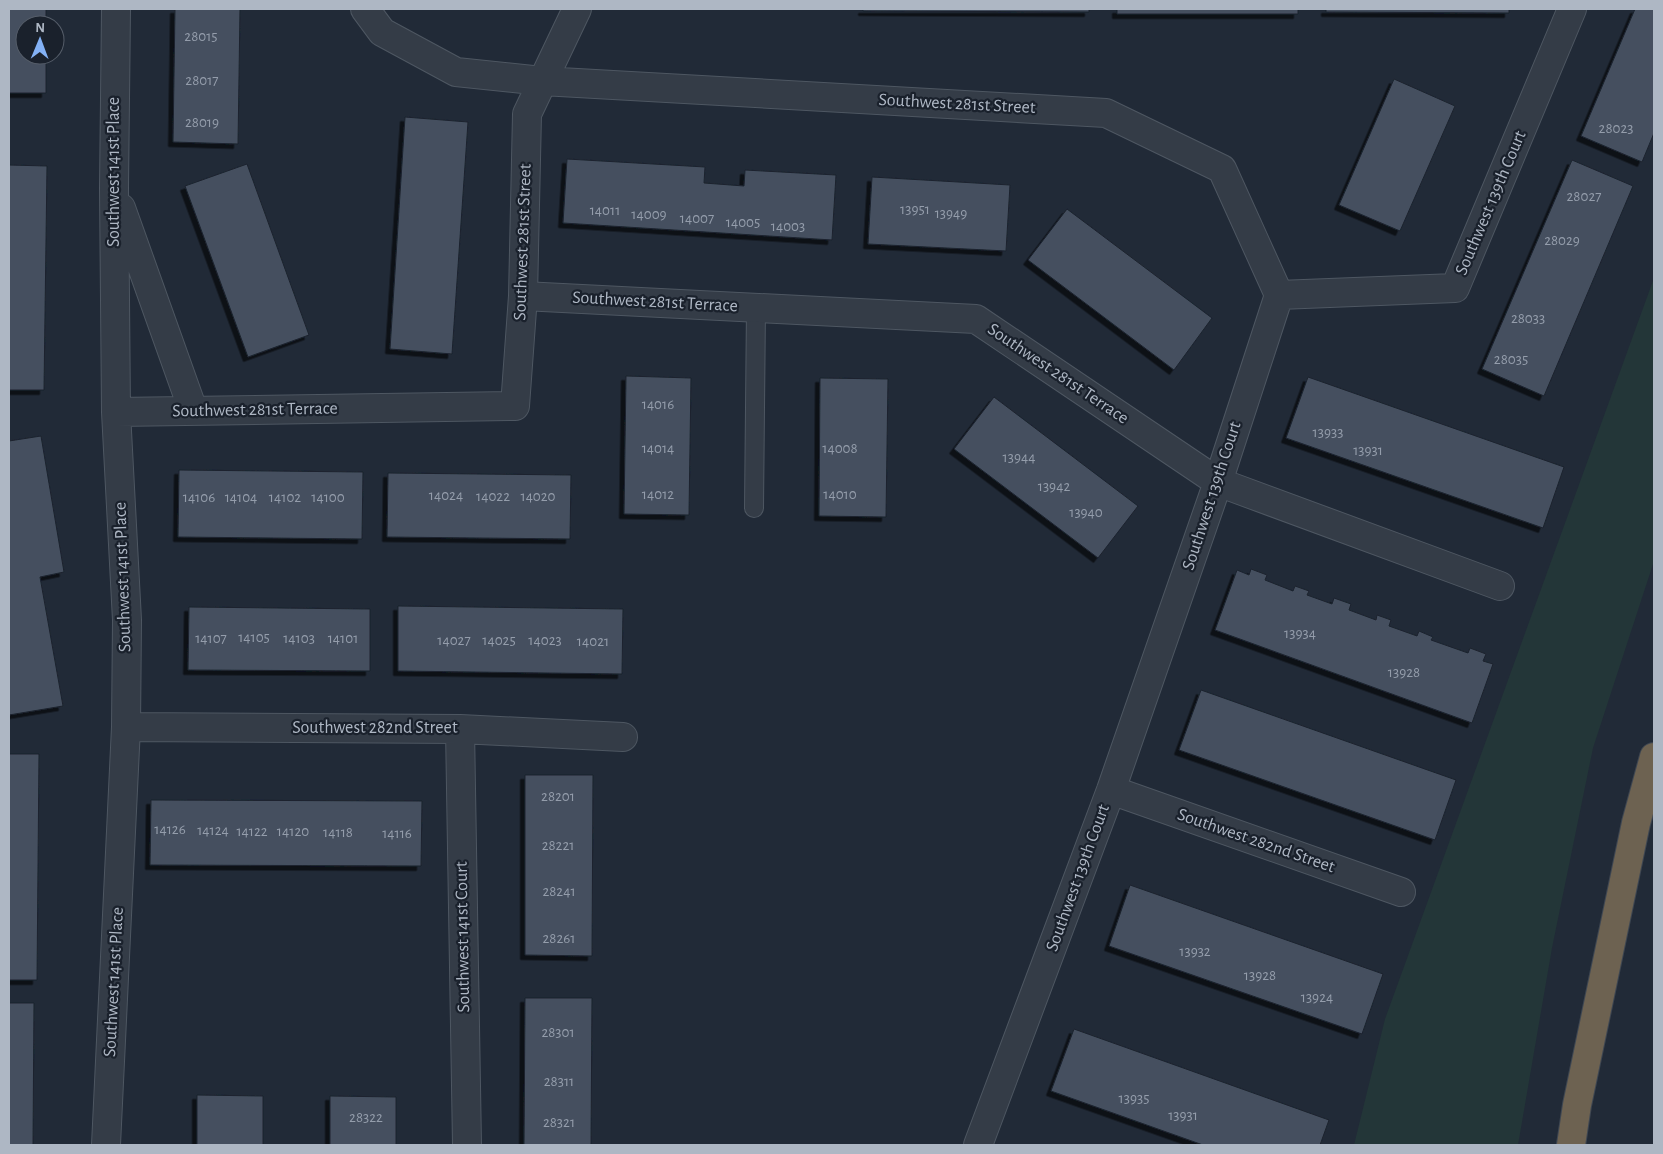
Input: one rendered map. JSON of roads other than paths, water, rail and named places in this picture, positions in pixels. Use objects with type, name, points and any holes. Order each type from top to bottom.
[{"type":"highway","points":[[1571,1145],[1577,1105],[1636,823],[1654,758]]},
{"type":"street","name":"Southwest 141st Place","points":[[106,1145],[126,726],[127,620],[116,412],[114,188],[116,9]]},
{"type":"street","name":"Southwest 281st Street","points":[[364,9],[382,32],[456,72],[542,81],[1106,113],[1222,169],[1279,295]]},
{"type":"street","points":[[542,81],[577,9]]},
{"type":"street","name":"Southwest 139th Court","points":[[978,1145],[1111,790],[1218,482],[1279,295],[1455,288],[1572,9]]},
{"type":"street","name":"Southwest 281st Street","points":[[515,406],[523,296],[527,114],[542,81]]},
{"type":"street","points":[[114,188],[193,410]]},
{"type":"street","name":"Southwest 281st Terrace","points":[[523,296],[976,319],[1218,482],[1500,586]]},
{"type":"street","name":"Southwest 281st Terrace","points":[[116,412],[515,406]]},
{"type":"street","name":"Southwest 282nd Street","points":[[126,726],[460,729],[623,737]]},
{"type":"street","name":"Southwest 141st Court","points":[[460,729],[467,1145]]},
{"type":"street","name":"Southwest 282nd Street","points":[[1111,790],[1401,892]]},
{"type":"lane","points":[[754,508],[756,307]]}]
